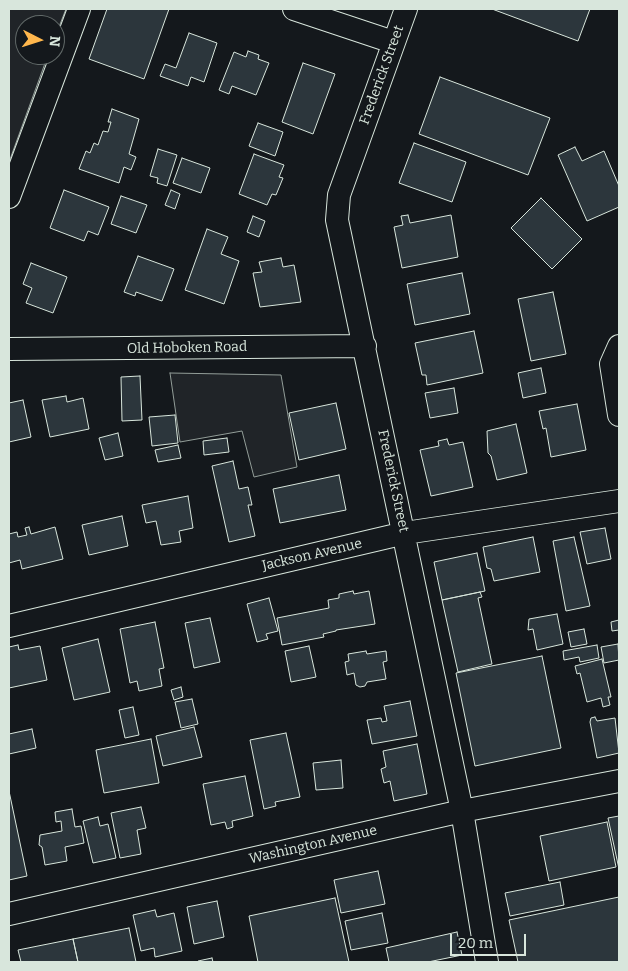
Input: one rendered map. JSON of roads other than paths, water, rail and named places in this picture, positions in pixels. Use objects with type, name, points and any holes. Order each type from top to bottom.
[{"type":"street","points":[[9,197],[79,9]]},
{"type":"street","points":[[294,9],[393,42]]},
{"type":"street","name":"Frederick Street","points":[[406,9],[339,195],[337,220],[462,811],[487,962]]},
{"type":"street","name":"Old Hoboken Road","points":[[9,349],[365,346]]},
{"type":"street","points":[[619,346],[611,364],[619,416]]},
{"type":"street","name":"Jackson Avenue","points":[[9,626],[404,533],[619,501]]},
{"type":"street","name":"Washington Avenue","points":[[9,914],[462,811],[619,781]]}]
